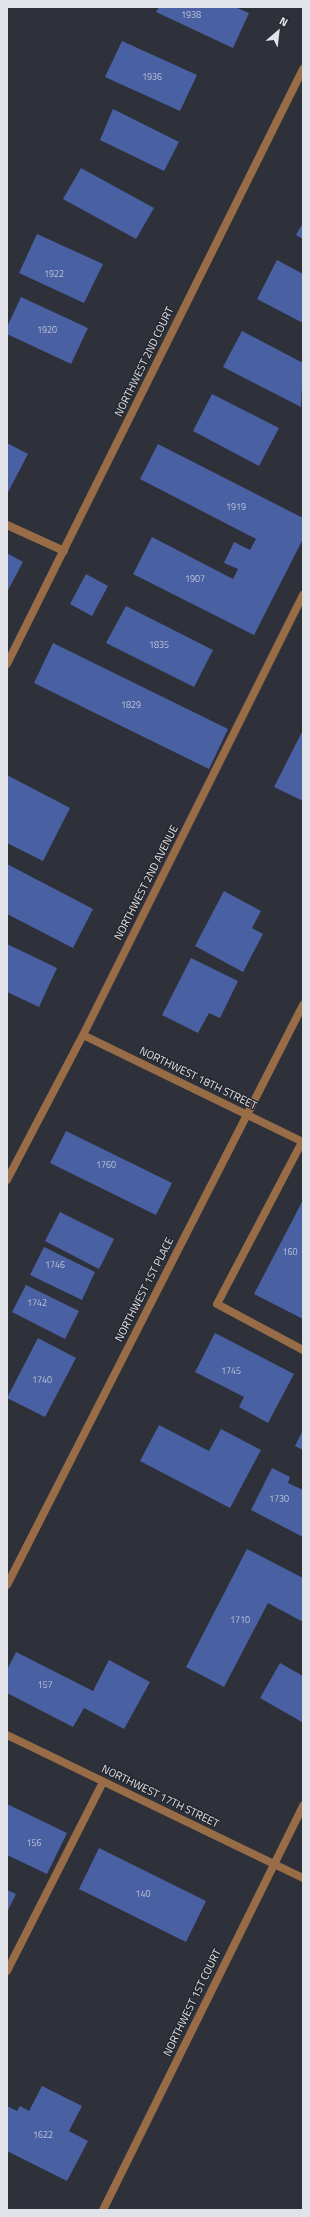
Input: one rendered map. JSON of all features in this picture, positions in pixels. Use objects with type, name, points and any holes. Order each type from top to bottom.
[{"type":"street","name":"NORTHWEST 2ND COURT","points":[[7,664],[303,69]]},
{"type":"street","points":[[7,525],[64,551]]},
{"type":"street","name":"NORTHWEST 2ND AVENUE","points":[[7,1180],[83,1035],[303,595]]},
{"type":"street","name":"NORTHWEST 1ST PLACE","points":[[7,1585],[303,1005]]},
{"type":"street","name":"NORTHWEST 18TH STREET","points":[[83,1035],[302,1142]]},
{"type":"street","points":[[302,1142],[217,1304],[303,1350]]},
{"type":"street","name":"NORTHWEST 17TH STREET","points":[[7,1735],[303,1878]]},
{"type":"street","points":[[7,1971],[103,1782]]},
{"type":"street","name":"NORTHWEST 1ST COURT","points":[[103,2210],[303,1806]]},
{"type":"building","points":[[159,7],[235,7],[249,13],[233,48],[156,12]]},
{"type":"building","points":[[122,41],[197,75],[180,111],[105,77]]},
{"type":"building","points":[[113,109],[179,142],[164,171],[100,140]]},
{"type":"building","points":[[81,168],[154,208],[136,239],[63,199]]},
{"type":"building","points":[[303,223],[303,239],[296,235]]},
{"type":"building","points":[[37,234],[103,264],[84,303],[19,273]]},
{"type":"building","points":[[277,260],[303,274],[303,323],[257,299]]},
{"type":"building","points":[[21,297],[88,328],[71,364],[7,334],[7,327]]},
{"type":"building","points":[[242,331],[303,363],[301,407],[223,367]]},
{"type":"building","points":[[212,394],[279,428],[259,466],[193,431]]},
{"type":"building","points":[[7,443],[28,454],[7,494]]},
{"type":"building","points":[[158,444],[303,518],[303,539],[254,635],[133,574],[152,537],[233,579],[238,569],[224,563],[234,542],[250,550],[256,539],[140,479]]},
{"type":"building","points":[[7,553],[23,562],[7,592]]},
{"type":"building","points":[[86,574],[108,586],[92,616],[70,604]]},
{"type":"building","points":[[126,606],[213,650],[194,687],[106,643]]},
{"type":"building","points":[[53,643],[228,729],[209,769],[34,683]]},
{"type":"building","points":[[303,730],[303,801],[274,787]]},
{"type":"building","points":[[7,775],[70,808],[43,861],[7,843]]},
{"type":"building","points":[[7,864],[93,909],[73,948],[7,914]]},
{"type":"building","points":[[224,891],[261,911],[252,928],[263,934],[243,972],[195,946]]},
{"type":"building","points":[[7,944],[57,968],[39,1007],[7,992]]},
{"type":"building","points":[[191,958],[238,981],[220,1018],[209,1013],[198,1033],[162,1015]]},
{"type":"building","points":[[66,1131],[172,1183],[156,1215],[50,1163]]},
{"type":"building","points":[[303,1200],[303,1319],[254,1294]]},
{"type":"building","points":[[60,1212],[114,1239],[99,1269],[45,1241]]},
{"type":"building","points":[[44,1247],[95,1272],[82,1300],[30,1275]]},
{"type":"building","points":[[26,1285],[79,1311],[65,1339],[12,1312]]},
{"type":"building","points":[[215,1333],[294,1374],[268,1423],[239,1407],[244,1397],[195,1372]]},
{"type":"building","points":[[38,1338],[76,1358],[45,1417],[7,1398]]},
{"type":"building","points":[[159,1425],[209,1451],[221,1429],[261,1450],[230,1508],[140,1461]]},
{"type":"building","points":[[303,1430],[303,1450],[295,1446]]},
{"type":"building","points":[[272,1468],[290,1477],[288,1483],[303,1490],[303,1537],[251,1510]]},
{"type":"building","points":[[247,1549],[303,1578],[303,1622],[268,1603],[224,1687],[186,1667]]},
{"type":"building","points":[[16,1652],[93,1691],[109,1660],[150,1682],[124,1729],[84,1708],[73,1727],[7,1693],[7,1670]]},
{"type":"building","points":[[280,1663],[303,1676],[302,1722],[260,1698]]},
{"type":"building","points":[[7,1804],[67,1833],[47,1874],[7,1855]]},
{"type":"building","points":[[99,1848],[206,1901],[186,1942],[79,1889]]},
{"type":"building","points":[[7,1890],[16,1894],[7,1912]]},
{"type":"building","points":[[42,2086],[82,2106],[69,2131],[88,2141],[67,2181],[7,2151],[7,2106],[17,2111],[20,2106],[29,2111]]}]
